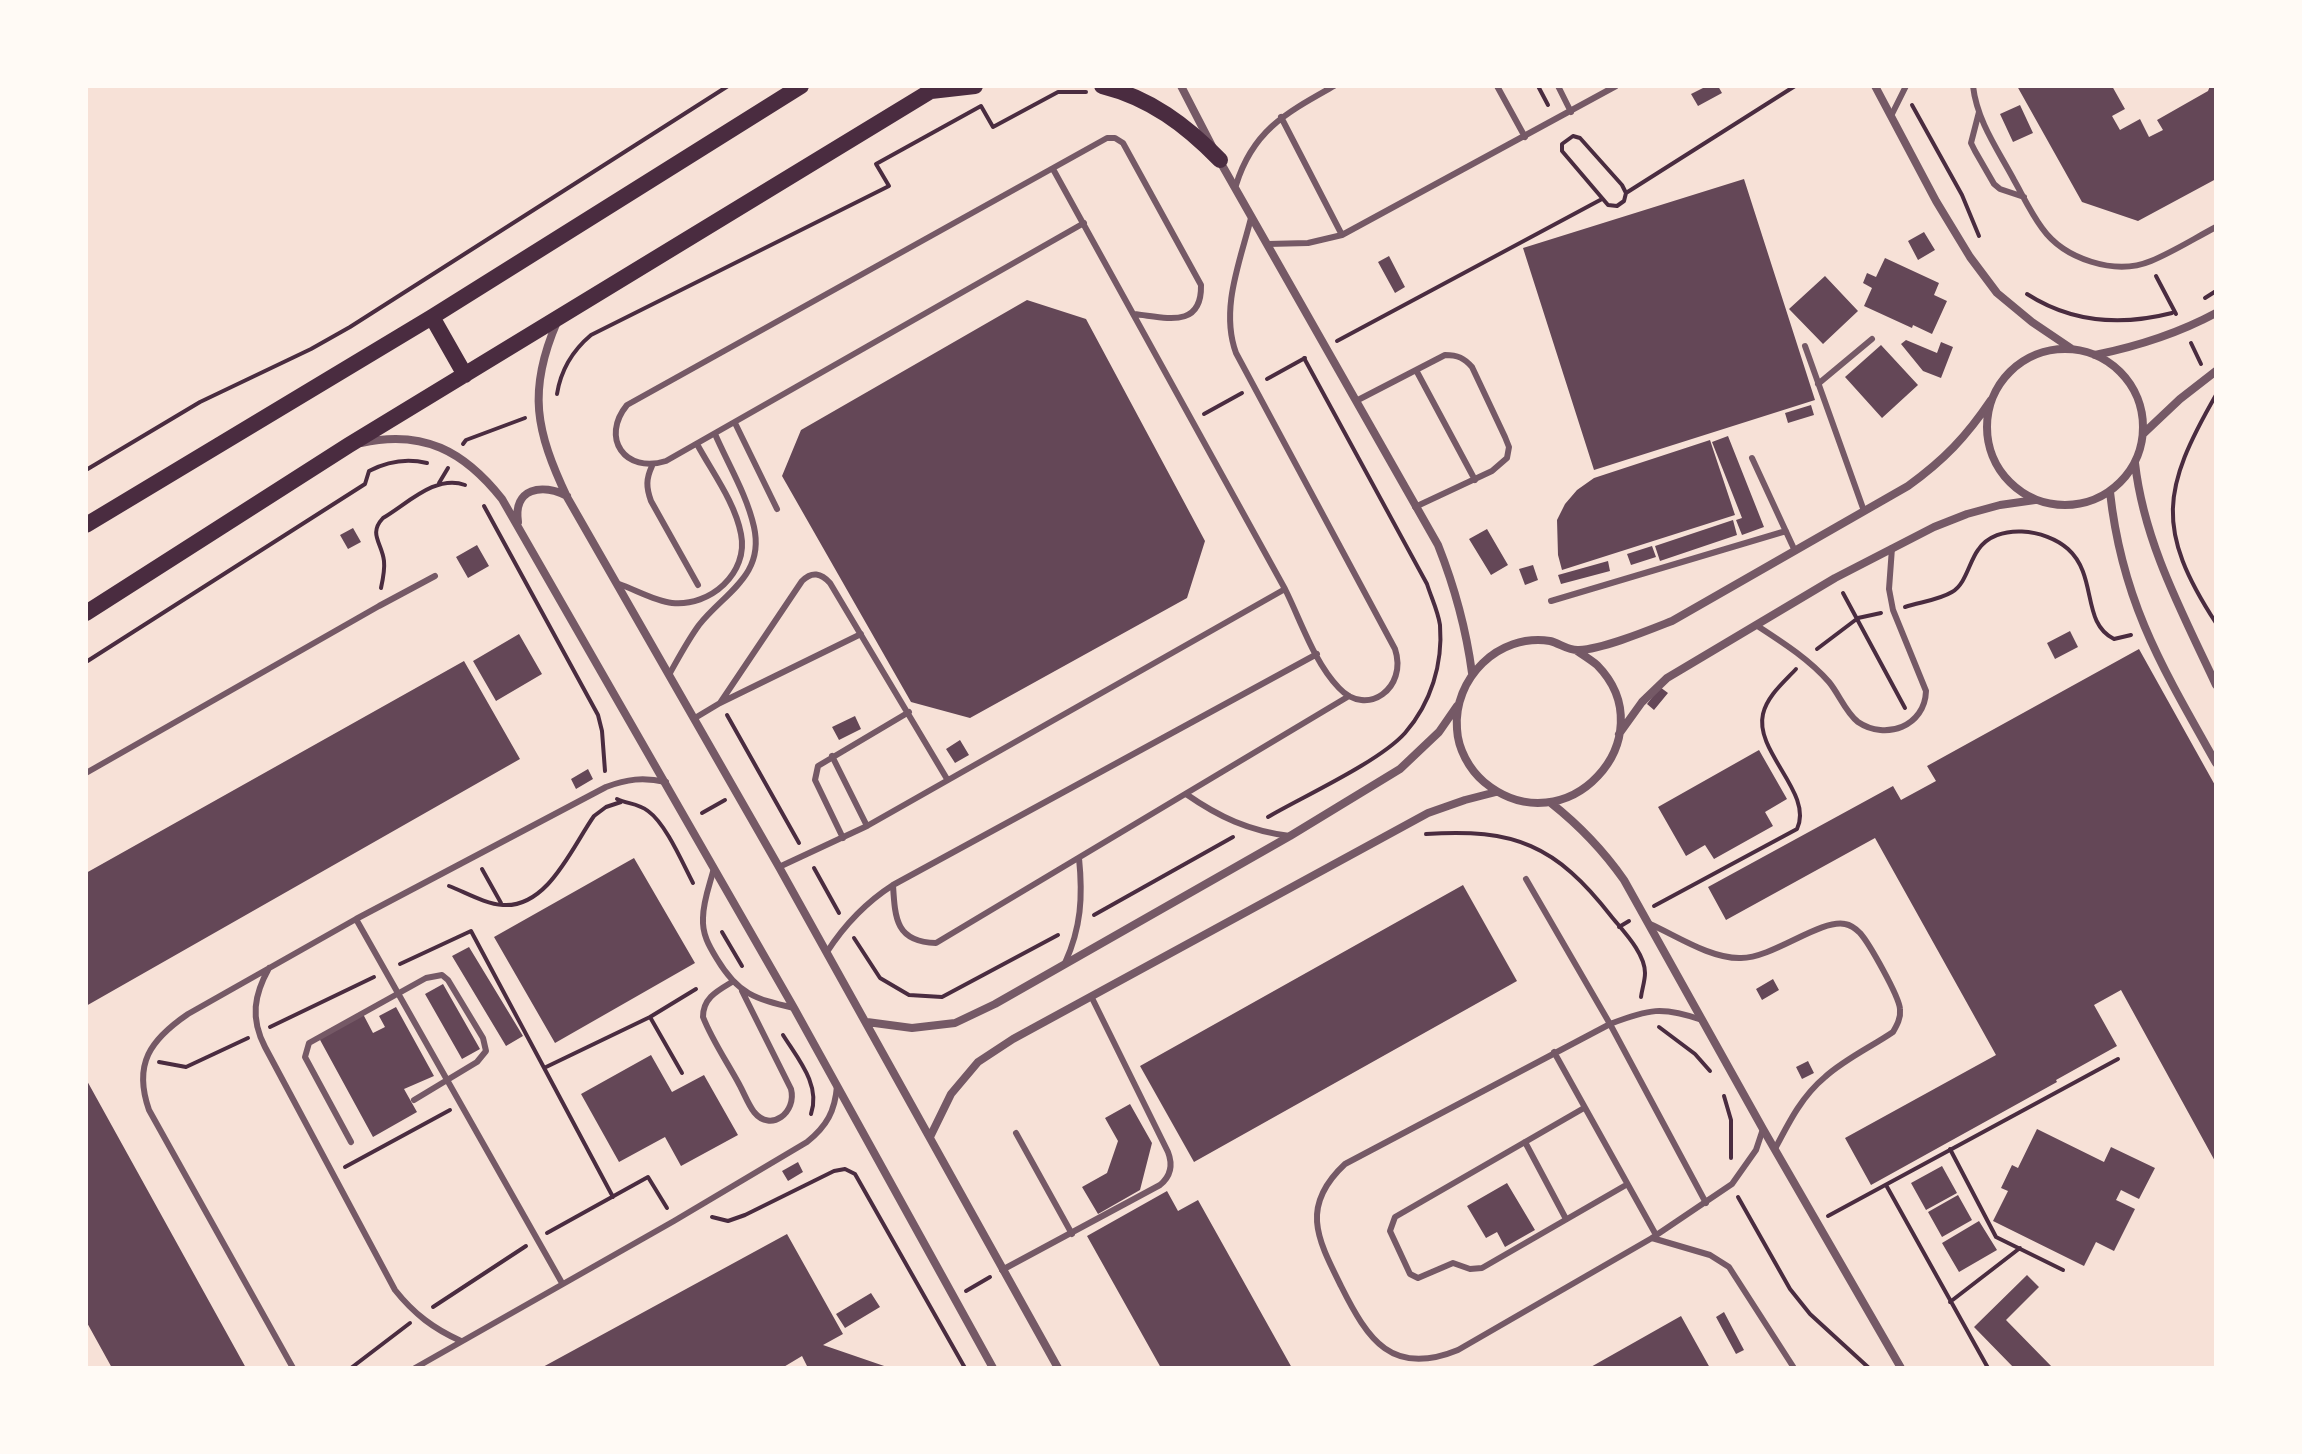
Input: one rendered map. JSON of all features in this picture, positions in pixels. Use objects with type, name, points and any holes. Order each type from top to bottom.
[{"type":"main road","points":[[86,525],[432,317],[801,86]]},
{"type":"main road","points":[[86,613],[349,445],[934,89],[975,86]]},
{"type":"main road","points":[[1102,86],[1146,101],[1198,137],[1220,160]]},
{"type":"main road","points":[[432,317],[465,375]]},
{"type":"street","points":[[1181,86],[1438,545],[1466,629],[1472,673]]},
{"type":"street","points":[[1875,86],[1970,257],[1997,293],[2072,349]]},
{"type":"street","points":[[2095,355],[2147,344],[2216,313]]},
{"type":"street","points":[[558,319],[545,350],[538,383],[539,417],[545,446],[567,497],[867,1022],[1058,1368]]},
{"type":"street","points":[[1577,651],[1642,633],[1672,621],[1908,486],[1940,462],[1968,434],[2004,378],[2023,361],[2047,351],[2072,349],[2095,355],[2116,368],[2132,386],[2141,409],[2144,433],[2135,463],[2139,497],[2149,534],[2216,685]]},
{"type":"street","points":[[2144,433],[2216,371]]},
{"type":"street","points":[[1991,400],[1986,430],[1993,459],[2010,484],[2035,500],[2061,506],[2087,503],[2110,492],[2135,463]]},
{"type":"street","points":[[349,445],[385,438],[421,440],[456,454],[482,473],[502,499],[794,1008],[993,1368]]},
{"type":"street","points":[[520,530],[518,505],[524,496],[534,489],[546,488],[567,497]]},
{"type":"street","points":[[2110,492],[2121,561],[2143,628],[2216,763]]},
{"type":"street","points":[[1458,706],[1457,731],[1463,755],[1477,776],[1496,792],[1523,803],[1551,803],[1576,795],[1596,780],[1611,759],[1619,735],[1642,702],[1667,678],[1835,578],[1892,548],[1967,514],[2035,500]]},
{"type":"street","points":[[867,1022],[912,1028],[955,1023],[995,1004],[1290,836],[1400,769],[1439,732],[1458,706],[1472,673],[1494,653],[1520,642],[1549,641],[1577,651],[1597,666],[1611,686],[1619,710],[1619,735]]},
{"type":"street","points":[[930,1137],[951,1094],[978,1062],[1013,1039],[1428,813],[1496,792]]},
{"type":"street","points":[[1551,803],[1603,851],[1643,912],[1763,1129],[1901,1368]]},
{"type":"lane","points":[[1236,185],[1252,147],[1281,117],[1334,86]]},
{"type":"lane","points":[[1497,86],[1525,137]]},
{"type":"lane","points":[[1558,86],[1571,112]]},
{"type":"lane","points":[[1268,244],[1308,243],[1342,235],[1616,86]]},
{"type":"lane","points":[[1973,86],[1979,112],[2024,197],[2043,230],[2066,251],[2094,263],[2124,267],[2149,262],[2216,227]]},
{"type":"lane","points":[[1891,116],[1904,87]]},
{"type":"lane","points":[[1979,112],[1971,143],[1975,151],[1994,184],[2024,197]]},
{"type":"lane","points":[[1281,117],[1342,235]]},
{"type":"lane","points":[[1084,223],[666,461],[652,466],[638,463],[625,456],[617,444],[615,430],[618,416],[627,405],[1107,138],[1115,138],[1127,151],[1201,285],[1197,308],[1188,316],[1177,319],[1134,314]]},
{"type":"lane","points":[[1053,169],[1285,589],[1317,654],[1339,689],[1362,700],[1374,699],[1393,685],[1399,661],[1229,335],[1228,317],[1252,214]]},
{"type":"lane","points":[[1818,384],[1872,339]]},
{"type":"lane","points":[[1805,346],[1864,511]]},
{"type":"lane","points":[[1356,401],[1445,355],[1456,355],[1472,367],[1509,447],[1507,458],[1501,466],[1475,480],[1415,507]]},
{"type":"lane","points":[[1416,370],[1475,480]]},
{"type":"lane","points":[[735,423],[777,509]]},
{"type":"lane","points":[[670,673],[699,626],[739,587],[750,569],[755,549],[754,528],[747,506],[715,434]]},
{"type":"lane","points":[[619,584],[671,603],[693,602],[713,594],[730,579],[739,559],[742,537],[736,516],[697,444]]},
{"type":"lane","points":[[1752,458],[1795,551]]},
{"type":"lane","points":[[652,466],[647,477],[651,501],[698,585]]},
{"type":"lane","points":[[1551,601],[1786,531]]},
{"type":"lane","points":[[1756,625],[1805,659],[1830,684],[1855,720],[1868,728],[1886,732],[1911,721],[1918,717],[1925,705],[1926,691],[1893,610],[1889,589],[1892,548]]},
{"type":"lane","points":[[720,703],[808,575],[817,573],[825,576],[830,583],[947,779]]},
{"type":"lane","points":[[86,773],[435,576]]},
{"type":"lane","points":[[779,867],[867,826],[1285,589]]},
{"type":"lane","points":[[695,718],[861,634]]},
{"type":"lane","points":[[827,952],[846,924],[893,885],[1317,654]]},
{"type":"lane","points":[[893,885],[897,923],[906,935],[920,943],[936,943],[1349,696]]},
{"type":"lane","points":[[843,838],[815,780],[818,766],[909,712]]},
{"type":"lane","points":[[832,756],[867,826]]},
{"type":"lane","points":[[293,1368],[149,1110],[142,1077],[145,1060],[154,1042],[168,1027],[356,919],[606,787],[636,779],[666,782]]},
{"type":"lane","points":[[1186,794],[1215,815],[1248,828],[1290,836]]},
{"type":"lane","points":[[1064,964],[1080,923],[1083,890],[1079,858]]},
{"type":"lane","points":[[714,868],[705,903],[704,932],[725,972],[742,991],[763,1001],[794,1008]]},
{"type":"lane","points":[[1526,879],[1610,1024],[1706,1203]]},
{"type":"lane","points":[[356,919],[562,1283]]},
{"type":"lane","points":[[1650,924],[1720,956],[1738,959],[1765,954],[1835,923],[1857,929],[1865,938],[1897,998],[1901,1009],[1899,1022],[1893,1032],[1826,1075],[1811,1090],[1796,1109],[1775,1149]]},
{"type":"lane","points":[[270,968],[258,988],[254,1011],[258,1033],[395,1290],[418,1317],[461,1341]]},
{"type":"lane","points":[[351,1142],[305,1057],[305,1049],[315,1039],[398,993],[434,975],[442,975],[483,1038],[486,1051],[483,1058],[414,1100]]},
{"type":"lane","points":[[732,982],[707,999],[703,1017],[753,1111],[769,1120],[779,1119],[792,1106],[791,1089],[742,991]]},
{"type":"lane","points":[[1002,1270],[1166,1180],[1171,1161],[1092,998]]},
{"type":"lane","points":[[1702,1020],[1680,1012],[1643,1011],[1610,1024],[1345,1164],[1329,1179],[1319,1198],[1316,1220],[1319,1242],[1360,1323],[1373,1341],[1392,1354],[1414,1360],[1437,1358],[1458,1350],[1654,1237],[1706,1203],[1732,1184],[1756,1150],[1763,1129]]},
{"type":"lane","points":[[1554,1052],[1654,1237],[1710,1255],[1729,1267],[1794,1368]]},
{"type":"lane","points":[[415,1368],[674,1221],[820,1131],[830,1118],[837,1086]]},
{"type":"lane","points":[[1584,1108],[1395,1217],[1390,1231],[1408,1270],[1418,1278],[1453,1263],[1470,1269],[1482,1268],[1626,1185]]},
{"type":"lane","points":[[1016,1133],[1072,1234]]},
{"type":"lane","points":[[1525,1142],[1566,1219]]},
{"type":"path","points":[[86,470],[200,402],[270,370],[350,327],[728,86]]},
{"type":"path","points":[[439,483],[466,440],[521,419],[556,415],[556,396],[564,368],[580,344],[591,335],[889,186],[876,164],[981,106],[993,127],[1058,92],[1086,93],[1086,86]]},
{"type":"path","points":[[1626,193],[1795,86]]},
{"type":"path","points":[[1904,87],[1962,195],[1984,248]]},
{"type":"path","points":[[1566,138],[1580,138],[1626,193],[1624,201],[1617,206],[1608,205],[1562,151],[1566,138]]},
{"type":"path","points":[[1192,421],[1602,199]]},
{"type":"path","points":[[2021,291],[2045,306],[2071,316],[2099,321],[2153,318],[2185,308]]},
{"type":"path","points":[[2195,304],[2216,291]]},
{"type":"path","points":[[2216,395],[2180,466],[2174,492],[2173,519],[2185,571],[2216,623]]},
{"type":"path","points":[[86,662],[365,484],[369,471],[405,460],[434,464]]},
{"type":"path","points":[[379,606],[384,557],[375,536],[376,526],[383,518],[439,483],[456,481],[470,487]]},
{"type":"path","points":[[481,500],[598,715],[606,787],[621,802]]},
{"type":"path","points":[[1643,912],[1797,829],[1802,819],[1800,806],[1767,741],[1763,715],[1769,700],[1805,659],[1858,618],[1953,591],[1962,582],[1980,546],[1997,536],[2015,531],[2035,532],[2053,538],[2069,549],[2081,564],[2088,582],[2093,613],[2099,628],[2106,635],[2114,639],[2126,638],[2143,628]]},
{"type":"path","points":[[1835,578],[1911,721]]},
{"type":"path","points":[[2179,605],[2198,595]]},
{"type":"path","points":[[665,833],[738,794]]},
{"type":"path","points":[[432,879],[502,905],[523,903],[542,892],[594,816],[606,807],[621,802],[636,804],[649,812],[665,833],[811,1080],[815,1098],[809,1119]]},
{"type":"path","points":[[1388,836],[1466,831],[1494,834],[1520,841],[1568,868],[1588,886],[1640,956],[1645,975],[1641,999],[1648,1019],[1695,1054],[1712,1073]]},
{"type":"path","points":[[474,856],[502,905]]},
{"type":"path","points":[[544,1068],[650,1017],[725,972]]},
{"type":"path","points":[[650,1017],[682,1073]]},
{"type":"path","points":[[1817,1222],[2118,1059]]},
{"type":"path","points":[[1718,1084],[1731,1120],[1732,1184],[1790,1289],[1810,1314],[1869,1368]]},
{"type":"path","points":[[333,1174],[461,1104]]},
{"type":"path","points":[[1950,1149],[1996,1237],[2063,1270]]},
{"type":"path","points":[[703,1204],[712,1218],[728,1221],[834,1171],[845,1169],[855,1174],[965,1368]]},
{"type":"path","points":[[351,1368],[418,1317],[537,1239],[648,1177],[674,1221]]},
{"type":"path","points":[[1885,1185],[1988,1368]]},
{"type":"path","points":[[1950,1302],[2020,1248]]},
{"type":"path","points":[[954,1298],[1002,1270]]},
{"type":"building","points":[[1707,86],[1718,86],[1722,93],[1698,106],[1691,94]]},
{"type":"building","points":[[2017,86],[2112,86],[2125,109],[2112,116],[2120,130],[2140,119],[2149,137],[2163,130],[2157,120],[2208,91],[2210,86],[2216,86],[2216,179],[2138,221],[2082,202]]},
{"type":"building","points":[[2020,105],[2033,133],[2013,142],[2000,114]]},
{"type":"building","points":[[1744,179],[1815,400],[1594,470],[1523,248]]},
{"type":"building","points":[[1924,232],[1935,250],[1918,260],[1908,241]]},
{"type":"building","points":[[1389,256],[1405,287],[1395,293],[1378,262]]},
{"type":"building","points":[[1885,258],[1939,283],[1934,295],[1947,301],[1932,334],[1864,306],[1872,288],[1863,283],[1867,273],[1876,277]]},
{"type":"building","points":[[1825,276],[1858,311],[1823,344],[1789,309]]},
{"type":"building","points":[[1027,300],[1086,319],[1205,541],[1187,598],[970,718],[911,702],[782,476],[801,430]]},
{"type":"building","points":[[1906,340],[1937,353],[1941,342],[1953,347],[1941,378],[1923,371],[1901,344]]},
{"type":"building","points":[[1881,345],[1918,385],[1882,418],[1845,377]]},
{"type":"building","points":[[1811,405],[1814,415],[1788,423],[1785,413]]},
{"type":"building","points":[[1728,436],[1764,527],[1742,535],[1736,520],[1742,518],[1712,442]]},
{"type":"building","points":[[1710,440],[1735,515],[1562,570],[1558,555],[1557,520],[1577,490],[1594,478]]},
{"type":"building","points":[[1733,520],[1737,535],[1660,561],[1655,546]]},
{"type":"building","points":[[353,528],[361,542],[348,549],[340,535]]},
{"type":"building","points":[[1487,529],[1508,565],[1491,575],[1469,539]]},
{"type":"building","points":[[477,545],[489,566],[468,578],[456,557]]},
{"type":"building","points":[[1652,546],[1656,557],[1631,565],[1627,554]]},
{"type":"building","points":[[1608,561],[1610,571],[1561,584],[1558,575]]},
{"type":"building","points":[[1533,565],[1538,580],[1525,585],[1519,569]]},
{"type":"building","points":[[2070,631],[2078,647],[2055,659],[2047,643]]},
{"type":"building","points":[[519,634],[542,674],[496,701],[473,661]]},
{"type":"building","points":[[2139,649],[2216,787],[2216,1163],[2121,990],[2094,1005],[2117,1046],[1871,1185],[1845,1138],[1996,1055],[1875,838],[1726,920],[1708,887],[1893,786],[1901,800],[1936,781],[1927,766]]},
{"type":"building","points":[[464,661],[520,759],[86,1006],[86,873]]},
{"type":"building","points":[[1660,687],[1668,693],[1654,710],[1647,704]]},
{"type":"building","points":[[855,716],[861,729],[839,740],[832,727]]},
{"type":"building","points":[[960,740],[969,755],[955,763],[946,749]]},
{"type":"building","points":[[1759,750],[1787,799],[1765,812],[1773,826],[1714,859],[1705,845],[1686,856],[1658,807]]},
{"type":"building","points":[[588,769],[593,779],[576,789],[571,779]]},
{"type":"building","points":[[634,858],[695,963],[555,1043],[494,937]]},
{"type":"building","points":[[1463,885],[1517,981],[1194,1162],[1140,1066]]},
{"type":"building","points":[[469,947],[523,1036],[506,1046],[452,956]]},
{"type":"building","points":[[1773,979],[1779,990],[1762,1000],[1756,989]]},
{"type":"building","points":[[443,984],[480,1049],[462,1059],[425,994]]},
{"type":"building","points":[[396,1007],[434,1076],[404,1089],[417,1112],[373,1137],[319,1038],[363,1014],[373,1033],[385,1027],[379,1016]]},
{"type":"building","points":[[651,1055],[672,1092],[704,1075],[738,1135],[681,1166],[665,1137],[619,1162],[581,1094]]},
{"type":"building","points":[[1808,1061],[1814,1073],[1802,1079],[1796,1067]]},
{"type":"building","points":[[86,1079],[246,1368],[112,1368],[86,1321]]},
{"type":"building","points":[[1130,1104],[1152,1143],[1140,1190],[1098,1214],[1082,1187],[1107,1173],[1118,1141],[1105,1118]]},
{"type":"building","points":[[2037,1129],[2104,1162],[2111,1147],[2155,1168],[2139,1199],[2121,1190],[2116,1200],[2135,1209],[2114,1251],[2096,1242],[2084,1266],[1993,1221],[2008,1191],[2001,1188],[2012,1165],[2018,1168]]},
{"type":"building","points":[[798,1162],[803,1172],[788,1181],[782,1171]]},
{"type":"building","points":[[1942,1166],[1957,1193],[1926,1210],[1911,1183]]},
{"type":"building","points":[[1507,1183],[1535,1230],[1505,1247],[1497,1232],[1486,1238],[1467,1206]]},
{"type":"building","points":[[1167,1191],[1178,1211],[1198,1200],[1292,1368],[1161,1368],[1087,1236]]},
{"type":"building","points":[[1958,1195],[1972,1220],[1942,1237],[1928,1212]]},
{"type":"building","points":[[1979,1221],[1997,1250],[1959,1272],[1942,1243]]},
{"type":"building","points":[[787,1234],[843,1334],[823,1345],[890,1368],[808,1368],[802,1356],[782,1368],[541,1368]]},
{"type":"building","points":[[2027,1275],[2039,1287],[2006,1320],[2053,1368],[2014,1368],[1974,1327]]},
{"type":"building","points":[[871,1293],[880,1307],[845,1328],[836,1314]]},
{"type":"building","points":[[1724,1312],[1744,1350],[1736,1354],[1716,1317]]},
{"type":"building","points":[[1681,1316],[1710,1368],[1589,1368]]}]
